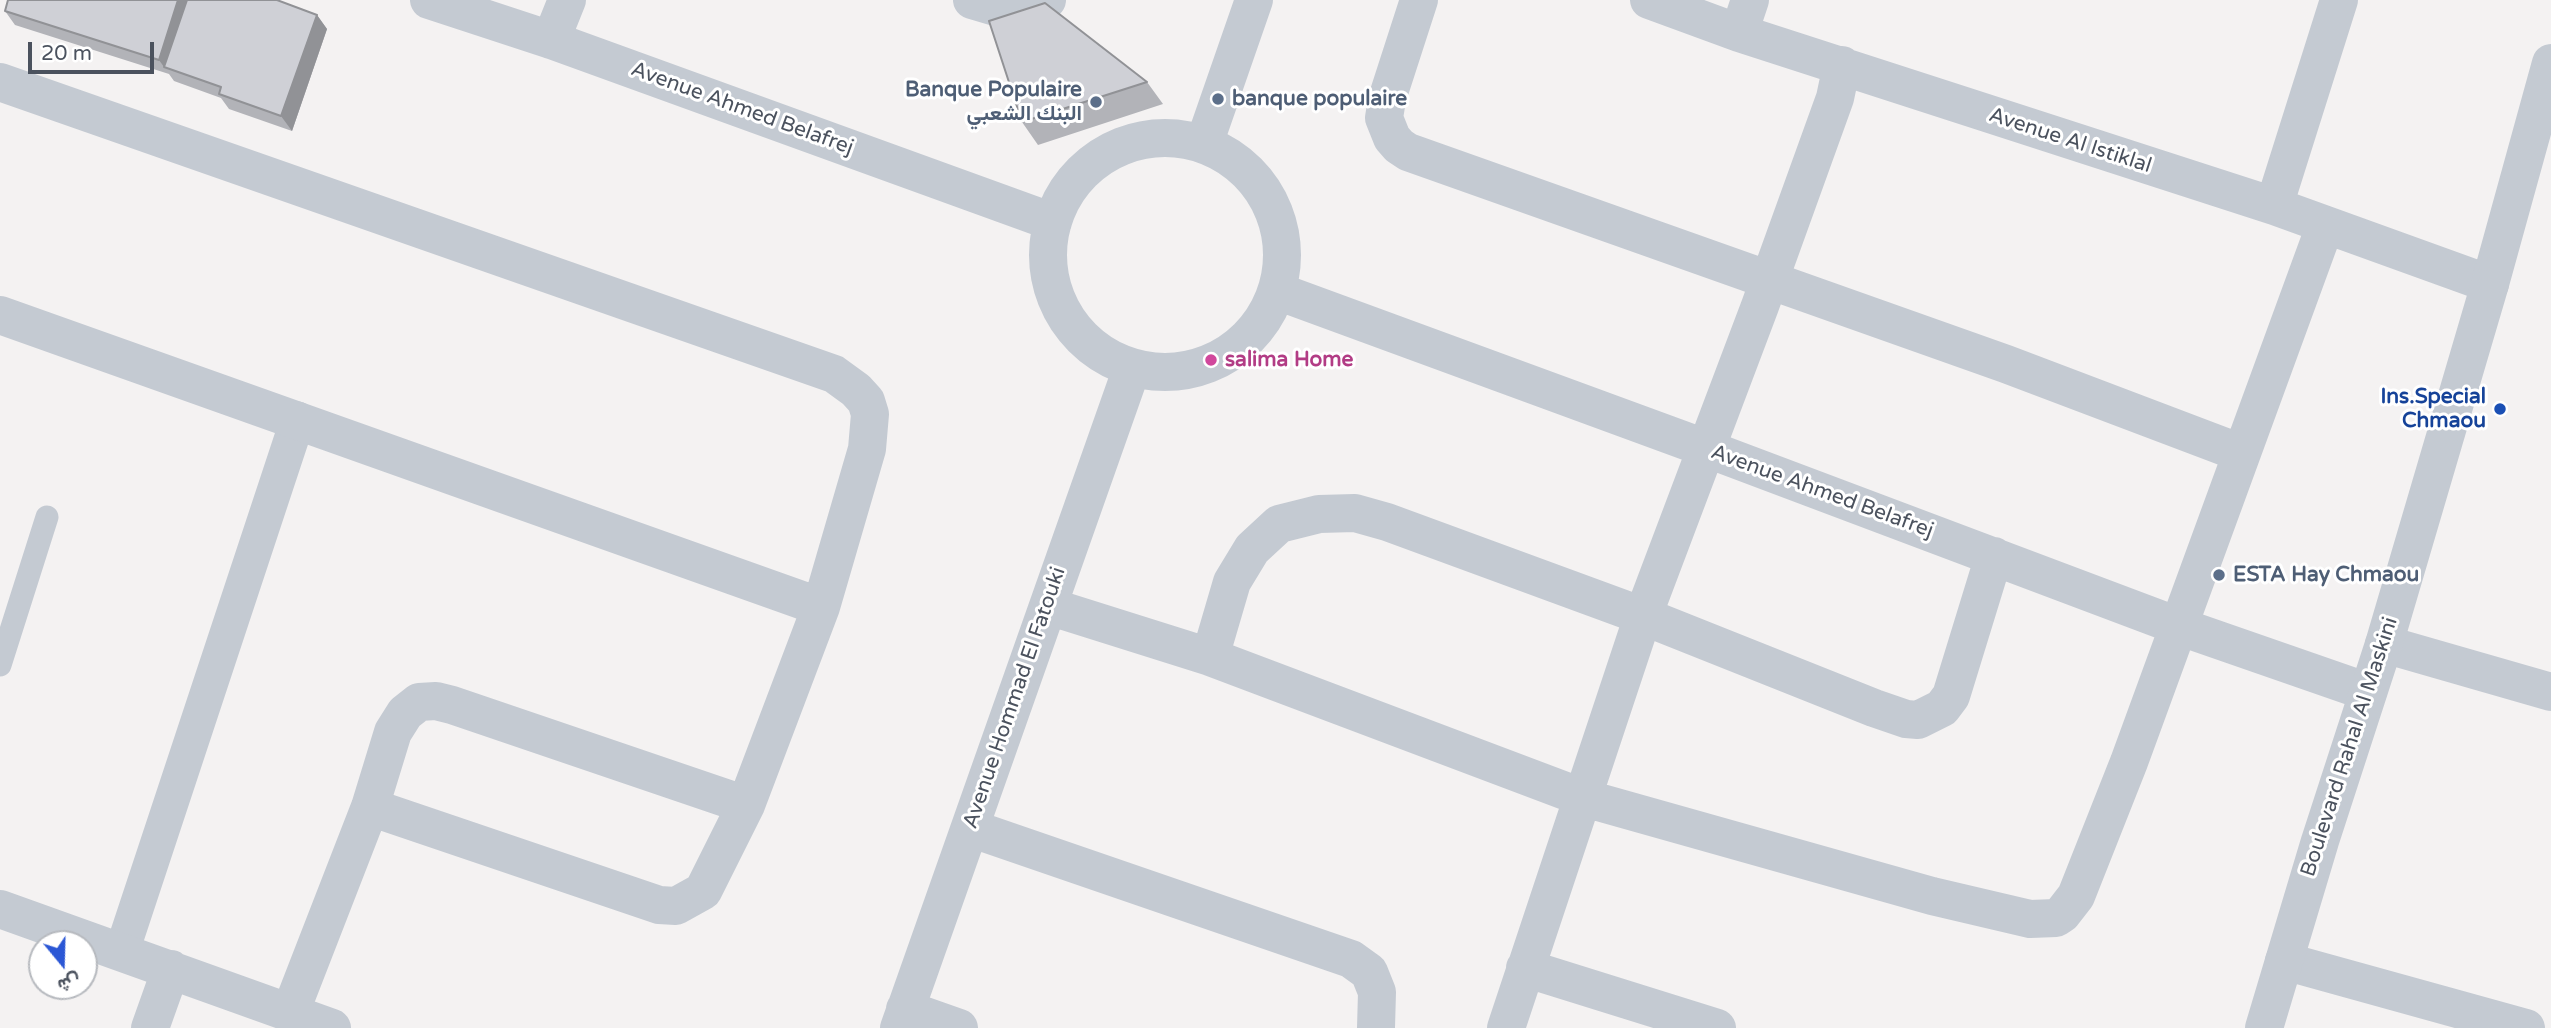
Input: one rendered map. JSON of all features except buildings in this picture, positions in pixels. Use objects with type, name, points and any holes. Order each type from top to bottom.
[{"type":"street","name":"Avenue Ahmed Belafrej","points":[[429,0],[551,40],[1053,222]]},
{"type":"street","points":[[551,40],[567,0]]},
{"type":"street","points":[[972,0],[999,8],[1017,9],[1047,0]]},
{"type":"street","points":[[1204,144],[1254,0]]},
{"type":"street","points":[[1419,0],[1387,99],[1384,118],[1387,129],[1399,146],[1419,156],[2006,364],[2241,453]]},
{"type":"street","name":"Avenue Al Istiklal","points":[[1649,0],[1744,17],[1842,65],[2274,206],[2490,284]]},
{"type":"street","points":[[2274,206],[2339,0]]},
{"type":"street","name":"Boulevard Rahal Al Maskini","points":[[2264,1028],[2384,644],[2490,284],[2551,63]]},
{"type":"street","points":[[1506,1028],[1643,616],[1835,98],[1842,65]]},
{"type":"street","points":[[0,82],[834,374],[866,401],[870,414],[867,449],[821,607],[746,805],[703,891],[676,906],[659,905],[370,807]]},
{"type":"street","points":[[1158,138],[1204,144],[1240,165],[1267,195],[1283,243],[1281,276],[1277,291],[1266,315],[1250,336],[1231,353],[1208,364],[1183,371],[1157,372],[1132,368],[1095,350],[1079,336],[1062,311],[1051,283],[1048,262],[1048,242],[1058,206],[1075,180],[1098,159],[1126,144],[1158,138]]},
{"type":"street","points":[[1048,606],[1210,657],[1584,798],[1932,896],[2030,919],[2056,918],[2076,896],[2325,226]]},
{"type":"street","name":"Avenue Ahmed Belafrej","points":[[1277,291],[2178,626],[2368,692]]},
{"type":"street","points":[[0,315],[821,607]]},
{"type":"street","name":"Avenue Hommad El Fatouki","points":[[902,1019],[1132,368]]},
{"type":"street","points":[[122,951],[298,419]]},
{"type":"street","points":[[1210,657],[1232,582],[1252,549],[1279,524],[1319,514],[1355,513],[1387,522],[1643,616],[1874,708],[1906,719],[1918,720],[1942,708],[1951,696],[1994,556]]},
{"type":"street","points":[[2384,644],[2551,692]]},
{"type":"street","points":[[290,1013],[370,807],[393,732],[405,713],[419,702],[436,701],[746,805]]},
{"type":"street","points":[[970,828],[1351,959],[1369,972],[1377,992],[1376,1028]]},
{"type":"street","points":[[0,909],[332,1028]]},
{"type":"street","points":[[2284,961],[2526,1028]]},
{"type":"street","points":[[1525,968],[1717,1028]]},
{"type":"street","points":[[150,1028],[171,969]]},
{"type":"street","points":[[902,1019],[959,1028]]},
{"type":"lane","points":[[0,665],[47,517]]},
{"type":"place","name":"banque populaire","points":[[1218,99]]},
{"type":"place","name":"Banque Populaire البنك الشعبي","points":[[1096,102]]},
{"type":"place","name":"salima Home","points":[[1211,360]]},
{"type":"place","name":"Ins.Special Chmaou","points":[[2500,409]]},
{"type":"place","name":"ESTA Hay Chmaou","points":[[2219,575]]}]
